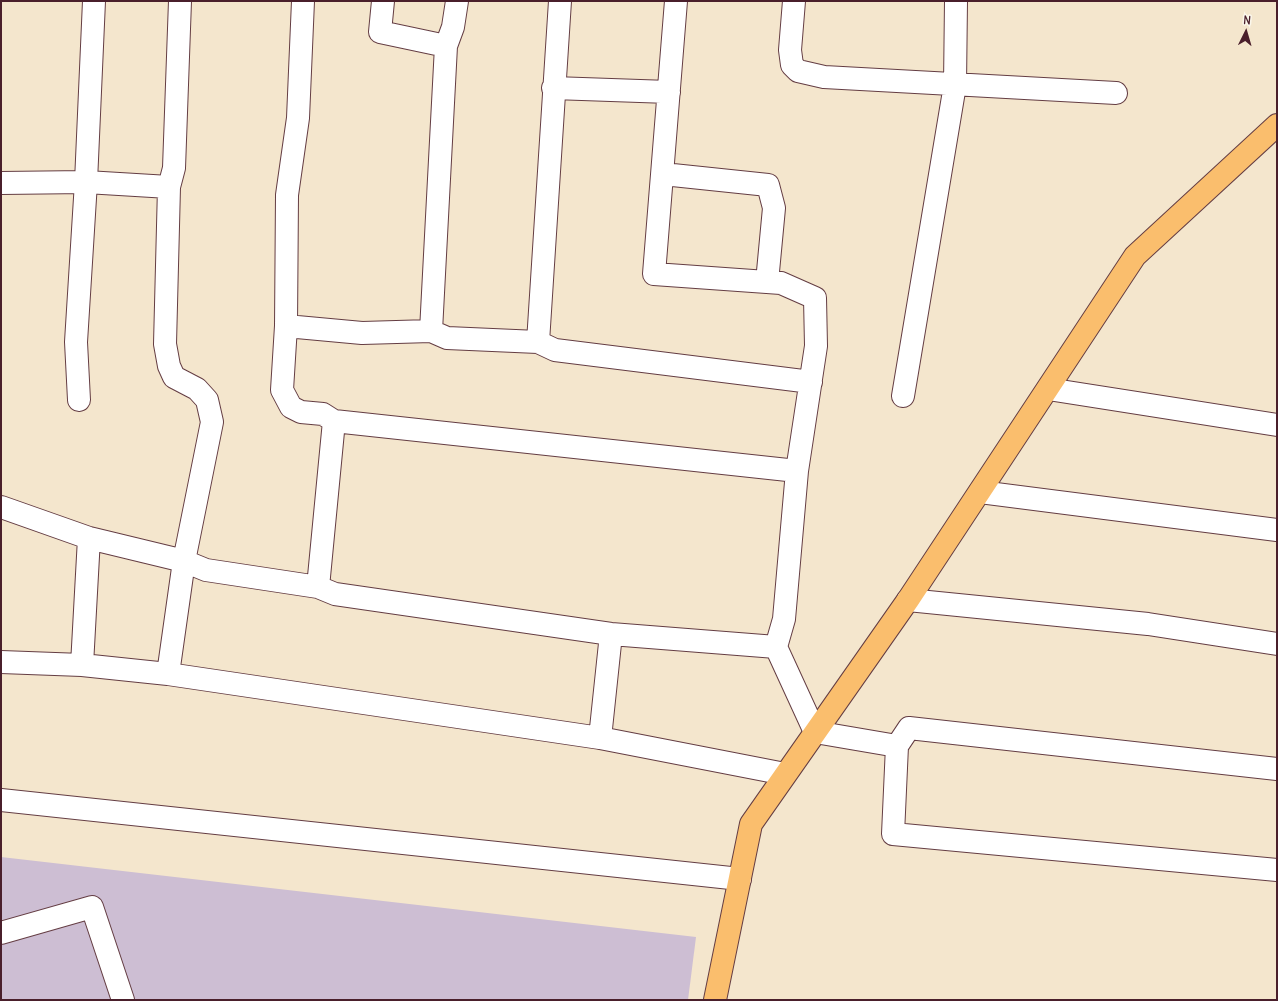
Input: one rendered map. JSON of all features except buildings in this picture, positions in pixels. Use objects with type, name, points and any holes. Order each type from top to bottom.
[{"type":"main road","points":[[715,1000],[751,824],[908,600],[1135,256],[1277,125]]},
{"type":"street","points":[[79,400],[76,342],[86,182],[94,1]]},
{"type":"street","points":[[168,674],[184,561],[212,422],[207,400],[197,389],[174,377],[169,366],[165,344],[169,187],[174,168],[180,1]]},
{"type":"street","points":[[303,1],[298,118],[287,195],[286,326],[282,390],[287,403],[300,412],[323,414],[334,421],[797,472]]},
{"type":"street","points":[[383,1],[380,32],[446,46]]},
{"type":"street","points":[[431,331],[446,46],[454,27],[457,1]]},
{"type":"street","points":[[538,342],[553,88],[560,1]]},
{"type":"street","points":[[676,1],[654,274],[781,283],[815,298],[816,346],[797,472],[784,619],[776,647],[815,732],[897,746]]},
{"type":"street","points":[[794,1],[790,50],[792,65],[798,71],[824,78],[1116,93]]},
{"type":"street","points":[[903,396],[955,85],[956,1]]},
{"type":"street","points":[[553,88],[668,92]]},
{"type":"street","points":[[663,174],[768,185],[774,208],[767,282]]},
{"type":"street","points":[[1,183],[86,182],[169,187]]},
{"type":"street","points":[[286,326],[362,333],[431,331],[447,338],[538,342],[555,350],[811,382]]},
{"type":"street","points":[[1048,389],[1277,425]]},
{"type":"street","points":[[318,586],[334,421]]},
{"type":"street","points":[[980,492],[1277,530]]},
{"type":"street","points":[[1,507],[89,538],[184,561],[206,570],[318,586],[335,594],[611,634],[776,647]]},
{"type":"street","points":[[82,664],[89,538]]},
{"type":"street","points":[[908,600],[1148,624],[1277,644]]},
{"type":"street","points":[[600,738],[611,634]]},
{"type":"street","points":[[1,662],[82,664],[168,674],[600,738],[785,774]]},
{"type":"street","points":[[1277,769],[909,728],[897,746],[893,834],[1277,870]]},
{"type":"street","points":[[1,800],[740,879]]},
{"type":"street","points":[[1,933],[92,907],[122,1000]]},
{"type":"shaded area","points":[[1,857],[696,937],[688,1000],[1,1000]]}]
